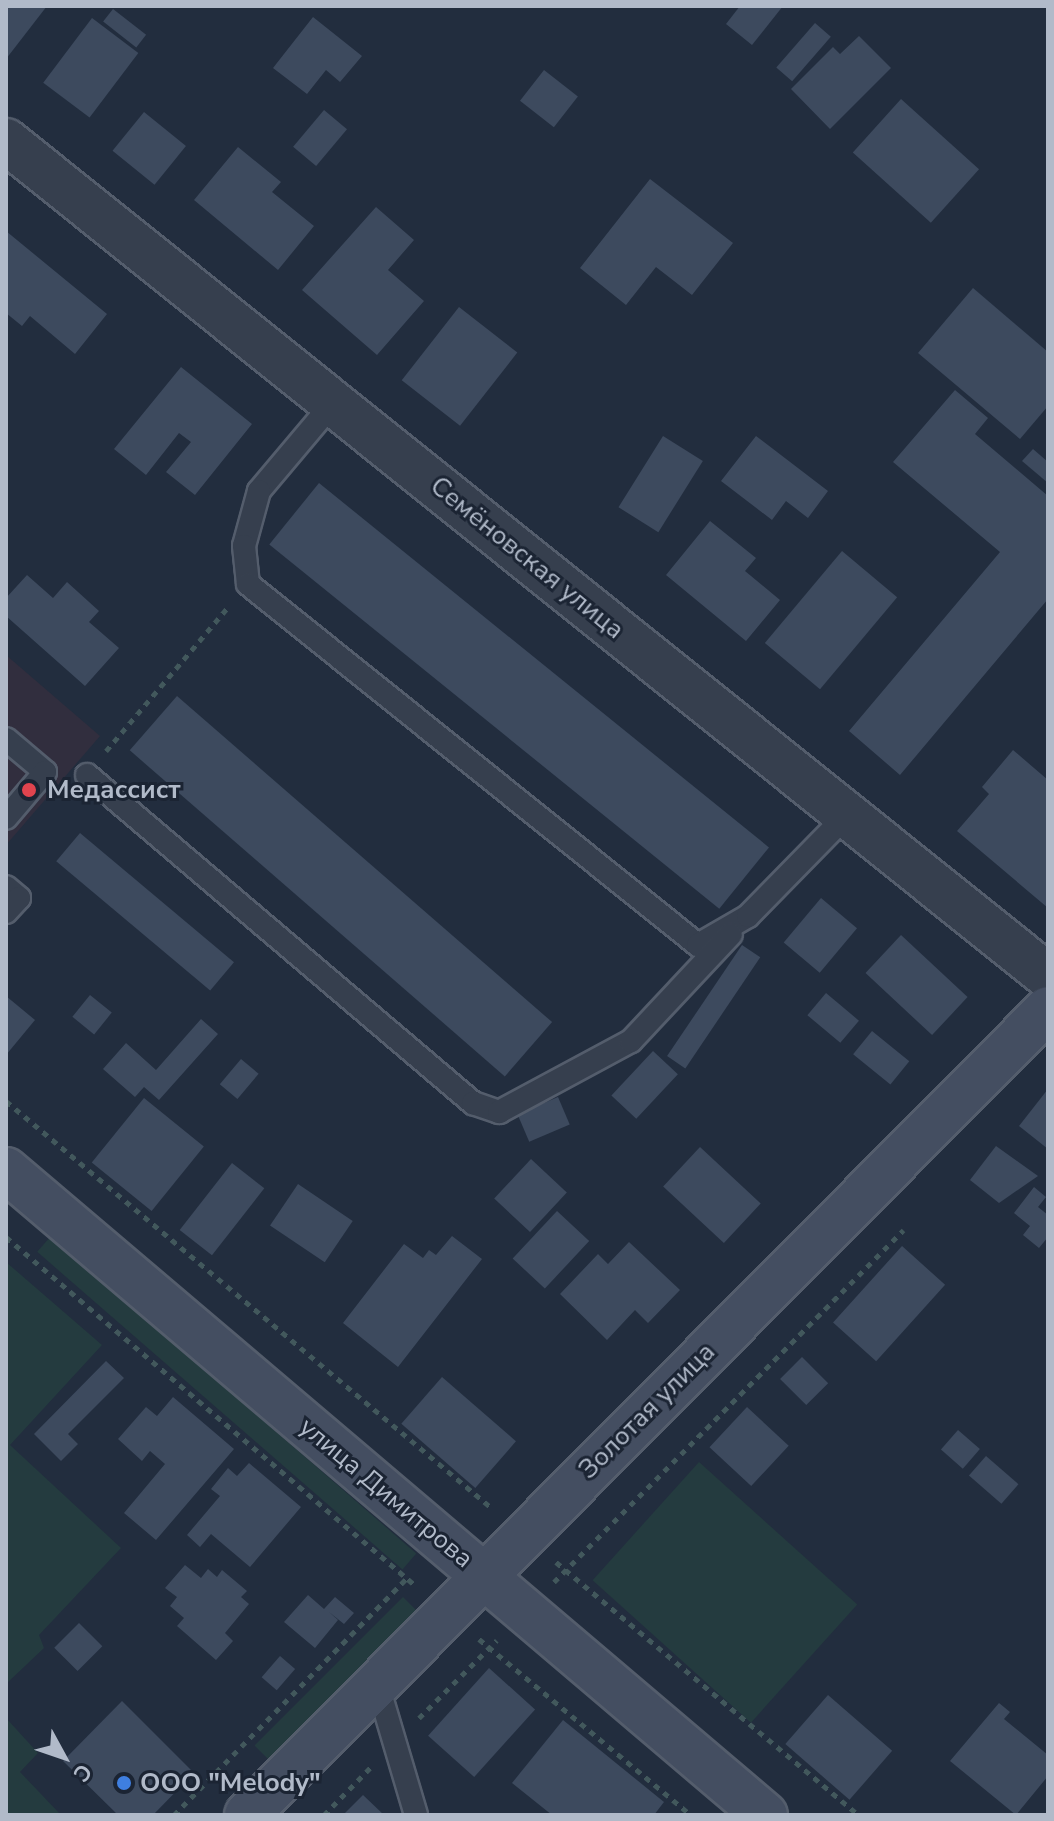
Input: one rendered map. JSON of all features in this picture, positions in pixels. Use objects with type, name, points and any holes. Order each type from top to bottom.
[{"type":"street","name":"Семёновская улица","points":[[6,141],[1048,976]]},
{"type":"street","name":"Золотая улица","points":[[247,1815],[1048,1009]]},
{"type":"street","name":"улица Димитрова","points":[[6,1170],[765,1815]]},
{"type":"lane","points":[[333,403],[259,491],[244,546],[248,584],[698,945],[748,916]]},
{"type":"lane","points":[[6,739],[45,772],[6,818]]},
{"type":"lane","points":[[87,775],[473,1103],[499,1112],[631,1041],[847,815]]},
{"type":"lane","points":[[6,887],[19,898],[6,912]]},
{"type":"lane","points":[[377,1683],[416,1815]]},
{"type":"path","points":[[87,775],[248,584]]},
{"type":"path","points":[[6,1101],[505,1519]]},
{"type":"path","points":[[324,1815],[903,1230]]},
{"type":"path","points":[[6,1237],[691,1815]]},
{"type":"path","points":[[553,1560],[859,1815]]},
{"type":"path","points":[[174,1815],[407,1578]]},
{"type":"shaded area","name":"Медассист","points":[[6,655],[100,736],[6,845]]},
{"type":"green space","points":[[51,1236],[416,1554],[403,1569],[37,1252]]},
{"type":"green space","points":[[6,1262],[102,1345],[10,1445],[121,1548],[39,1635],[44,1648],[6,1684]]},
{"type":"green space","points":[[699,1462],[857,1605],[751,1723],[593,1580]]},
{"type":"green space","points":[[403,1597],[419,1613],[271,1762],[255,1745]]},
{"type":"green space","points":[[6,1718],[38,1753],[20,1772],[61,1815],[6,1815]]},
{"type":"building","points":[[6,6],[47,6],[6,59]]},
{"type":"building","points":[[740,6],[783,6],[752,45],[726,24]]},
{"type":"building","points":[[113,9],[146,35],[136,47],[103,22]]},
{"type":"building","points":[[313,17],[362,56],[340,82],[326,70],[307,94],[273,68]]},
{"type":"building","points":[[92,18],[138,53],[90,118],[43,83]]},
{"type":"building","points":[[815,23],[831,37],[792,81],[776,68]]},
{"type":"building","points":[[859,36],[891,68],[830,129],[791,89],[833,47],[840,54]]},
{"type":"building","points":[[544,70],[578,96],[554,127],[520,101]]},
{"type":"building","points":[[901,99],[979,169],[931,223],[853,153]]},
{"type":"building","points":[[324,110],[347,129],[316,166],[293,147]]},
{"type":"building","points":[[144,112],[186,146],[154,185],[113,151]]},
{"type":"building","points":[[238,147],[281,182],[272,192],[314,226],[278,270],[194,200]]},
{"type":"building","points":[[650,179],[733,243],[692,295],[656,267],[626,305],[580,268]]},
{"type":"building","points":[[376,207],[414,240],[388,270],[424,301],[377,355],[302,290]]},
{"type":"building","points":[[6,231],[107,314],[75,354],[30,316],[22,326],[6,313]]},
{"type":"building","points":[[973,288],[1048,352],[1048,406],[1020,439],[918,353]]},
{"type":"building","points":[[459,307],[517,353],[460,426],[402,380]]},
{"type":"building","points":[[181,367],[252,424],[195,495],[166,472],[191,442],[179,433],[146,475],[114,449]]},
{"type":"building","points":[[955,390],[988,418],[975,434],[1048,496],[1048,599],[900,775],[849,731],[1000,552],[893,462]]},
{"type":"building","points":[[663,436],[703,461],[658,532],[618,507]]},
{"type":"building","points":[[756,436],[828,491],[808,518],[786,501],[772,520],[721,481]]},
{"type":"building","points":[[1033,449],[1048,462],[1048,483],[1022,461]]},
{"type":"building","points":[[319,483],[769,847],[719,909],[269,544]]},
{"type":"building","points":[[710,521],[756,558],[745,571],[780,600],[746,641],[666,575]]},
{"type":"building","points":[[842,551],[897,597],[820,689],[765,643]]},
{"type":"building","points":[[27,575],[53,598],[67,582],[99,611],[89,622],[119,648],[85,686],[6,616],[6,598]]},
{"type":"building","points":[[177,696],[552,1022],[505,1076],[130,750]]},
{"type":"building","points":[[1013,750],[1048,780],[1048,908],[957,831],[989,794],[982,787]]},
{"type":"building","points":[[80,833],[234,962],[210,991],[56,861]]},
{"type":"building","points":[[821,898],[857,928],[820,973],[784,942]]},
{"type":"building","points":[[901,935],[968,997],[932,1035],[866,973]]},
{"type":"building","points":[[742,945],[760,957],[685,1068],[667,1056]]},
{"type":"building","points":[[826,993],[859,1021],[840,1043],[807,1015]]},
{"type":"building","points":[[90,995],[112,1013],[94,1034],[72,1017]]},
{"type":"building","points":[[6,996],[35,1020],[6,1055]]},
{"type":"building","points":[[201,1019],[218,1034],[159,1100],[144,1087],[135,1097],[103,1069],[126,1043],[156,1070]]},
{"type":"building","points":[[872,1031],[909,1061],[890,1085],[853,1054]]},
{"type":"building","points":[[653,1051],[678,1074],[636,1119],[611,1096]]},
{"type":"building","points":[[241,1059],[259,1074],[237,1099],[220,1084]]},
{"type":"building","points":[[1048,1089],[1048,1149],[1019,1126]]},
{"type":"building","points":[[558,1097],[570,1125],[529,1142],[517,1114]]},
{"type":"building","points":[[144,1098],[204,1146],[152,1211],[92,1163]]},
{"type":"building","points":[[996,1146],[1038,1176],[999,1203],[970,1180]]},
{"type":"building","points":[[700,1147],[761,1204],[724,1243],[663,1186]]},
{"type":"building","points":[[531,1159],[567,1192],[530,1232],[494,1198]]},
{"type":"building","points":[[232,1163],[264,1188],[212,1255],[180,1230]]},
{"type":"building","points":[[298,1184],[353,1221],[325,1262],[270,1225]]},
{"type":"building","points":[[1034,1187],[1046,1197],[1038,1207],[1048,1215],[1048,1237],[1039,1248],[1023,1235],[1030,1226],[1014,1213]]},
{"type":"building","points":[[557,1211],[589,1241],[545,1289],[513,1259]]},
{"type":"building","points":[[452,1236],[482,1259],[398,1367],[343,1323],[404,1244],[423,1258],[429,1250],[436,1255]]},
{"type":"building","points":[[629,1242],[680,1290],[648,1323],[635,1310],[607,1340],[560,1294],[598,1254],[608,1264]]},
{"type":"building","points":[[902,1246],[945,1285],[876,1361],[833,1323]]},
{"type":"building","points":[[802,1357],[828,1383],[806,1405],[780,1379]]},
{"type":"building","points":[[106,1361],[124,1378],[68,1434],[78,1444],[61,1461],[34,1434]]},
{"type":"building","points":[[442,1377],[516,1441],[475,1488],[401,1424]]},
{"type":"building","points":[[173,1397],[234,1449],[156,1540],[124,1513],[165,1464],[150,1451],[142,1461],[118,1439],[146,1407],[157,1416]]},
{"type":"building","points":[[747,1407],[789,1446],[751,1486],[709,1447]]},
{"type":"building","points":[[958,1430],[980,1449],[963,1469],[941,1450]]},
{"type":"building","points":[[986,1456],[1018,1484],[1001,1504],[969,1476]]},
{"type":"building","points":[[249,1463],[301,1507],[250,1567],[211,1534],[200,1547],[187,1535],[220,1496],[211,1489],[228,1468],[237,1476]]},
{"type":"building","points":[[185,1565],[201,1578],[208,1569],[217,1577],[222,1570],[247,1591],[241,1597],[249,1604],[225,1633],[233,1641],[216,1660],[177,1626],[184,1618],[170,1606],[177,1597],[165,1588]]},
{"type":"building","points":[[308,1595],[324,1609],[335,1597],[354,1613],[344,1624],[329,1612],[338,1620],[315,1648],[284,1622]]},
{"type":"building","points":[[79,1623],[102,1646],[78,1671],[54,1648]]},
{"type":"building","points":[[280,1656],[295,1669],[277,1690],[262,1677]]},
{"type":"building","points":[[489,1668],[535,1709],[474,1777],[428,1736]]},
{"type":"building","points":[[828,1695],[892,1751],[850,1800],[785,1744]]},
{"type":"building","points":[[122,1701],[194,1773],[153,1815],[118,1815],[63,1761]]},
{"type":"building","points":[[999,1703],[1010,1712],[1004,1719],[1048,1755],[1048,1776],[1016,1815],[950,1761]]},
{"type":"building","points":[[563,1720],[664,1802],[654,1815],[552,1815],[512,1783]]},
{"type":"building","points":[[363,1795],[384,1815],[343,1815]]},
{"type":"place","name":"Медассист","points":[[29,790]]},
{"type":"place","name":"ООО \"Melody\"","points":[[124,1783]]}]
